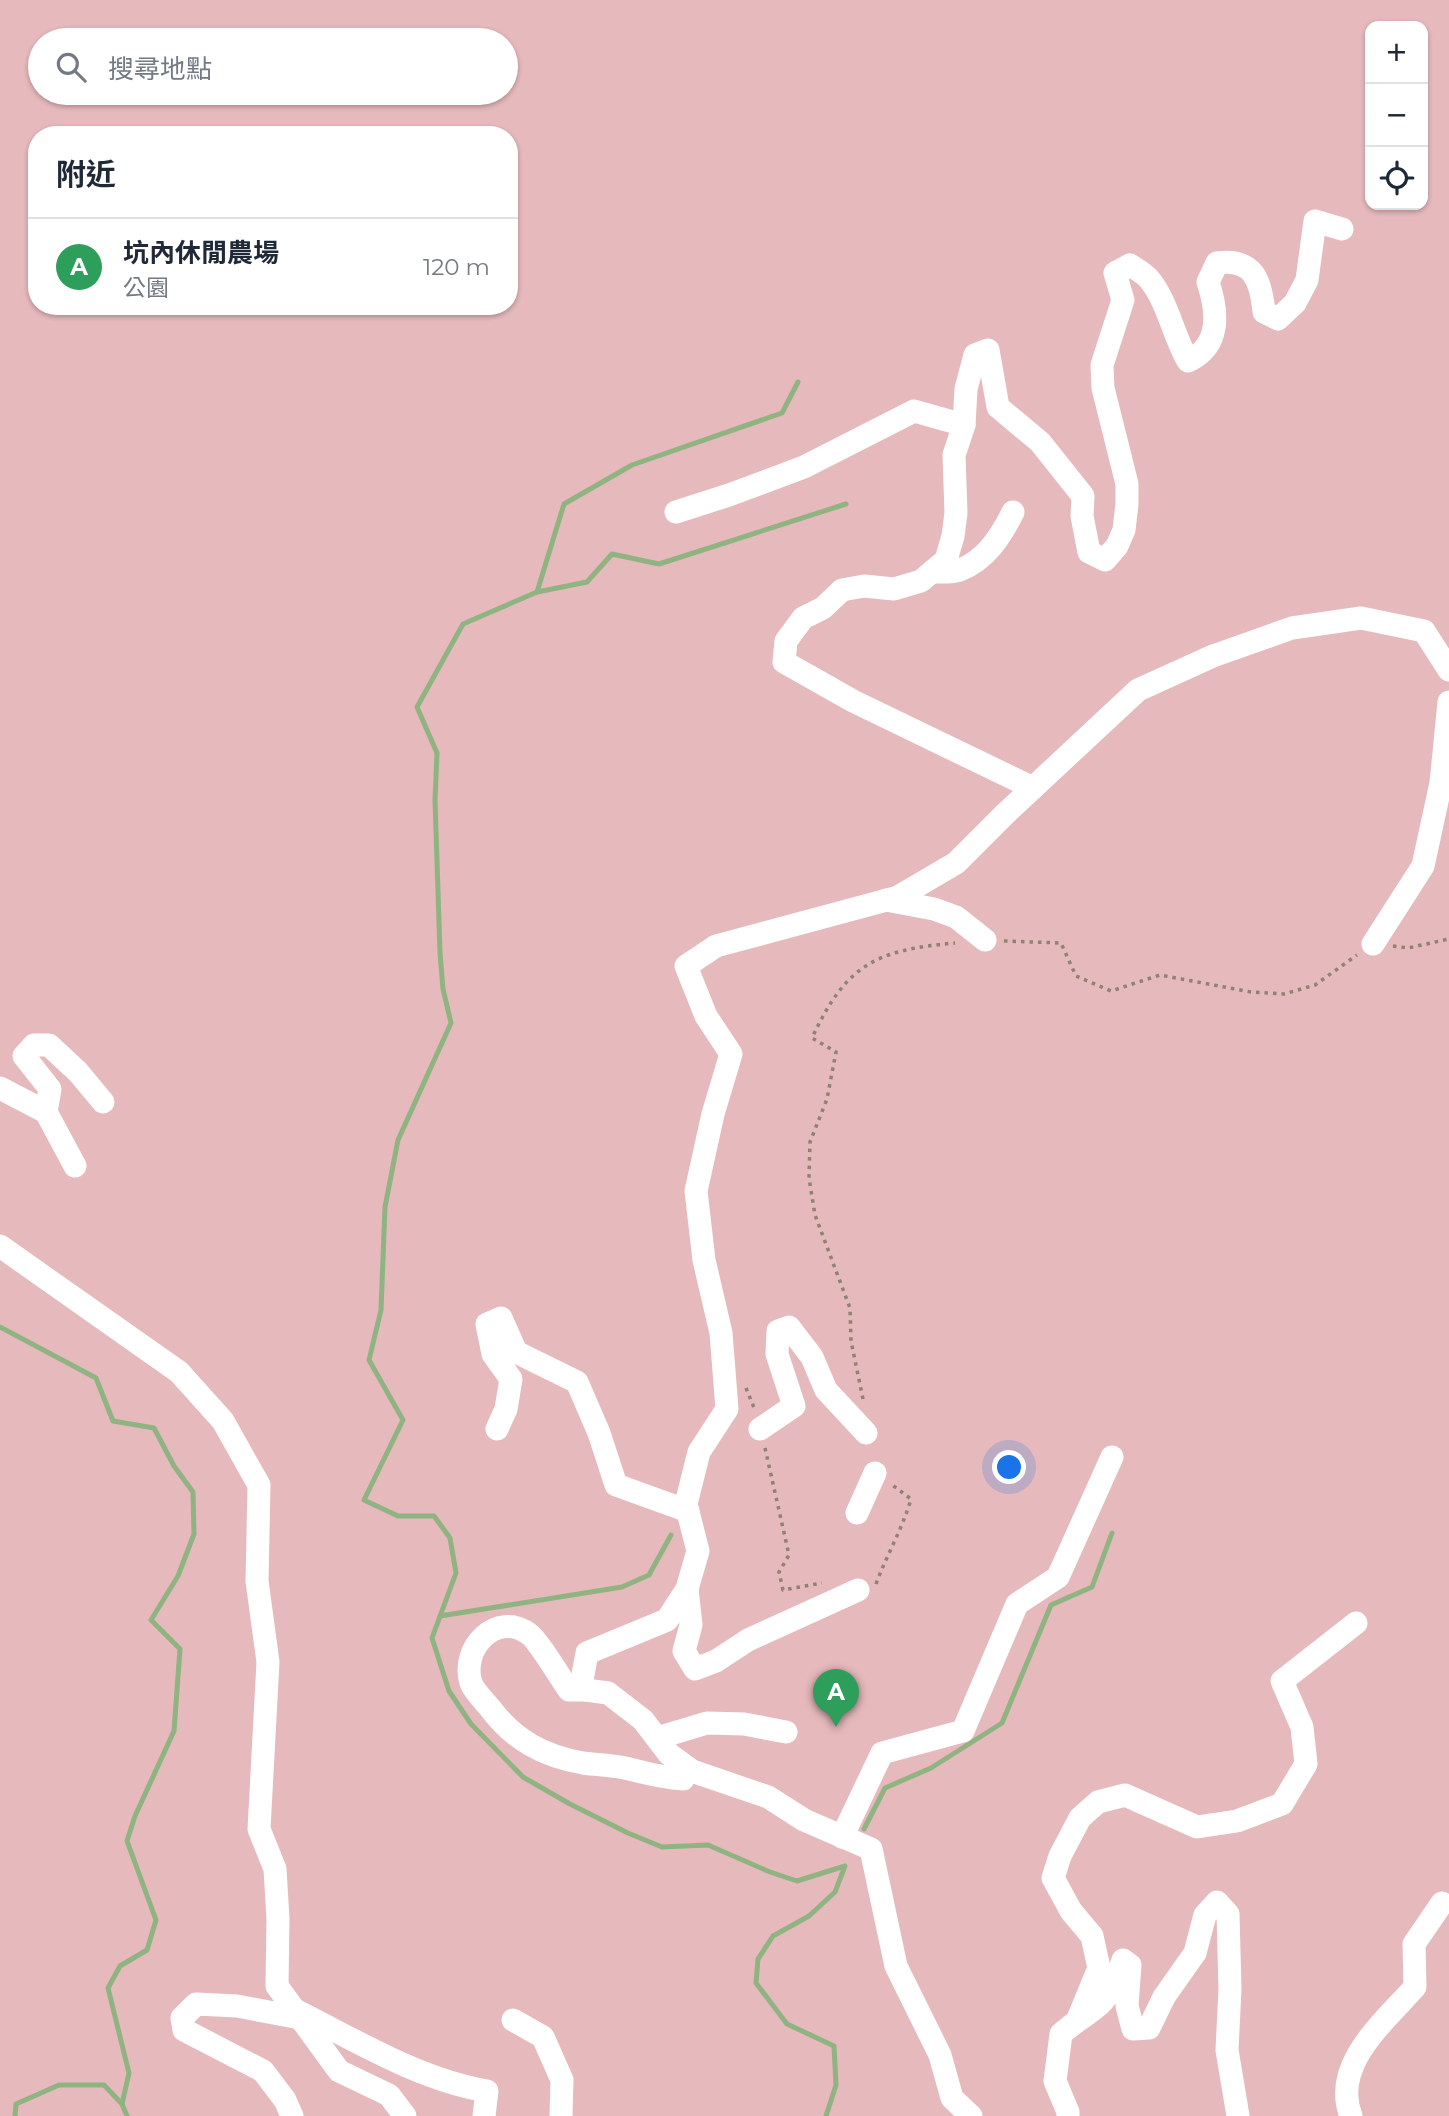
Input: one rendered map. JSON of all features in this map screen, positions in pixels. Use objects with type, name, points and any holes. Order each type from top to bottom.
[{"type":"lane","points":[[1033,789],[853,701],[784,662],[786,641],[803,618],[823,608],[842,590],[864,586],[894,589],[921,581],[946,560],[954,536],[954,455],[964,425],[966,389],[975,355],[988,350],[998,407],[1040,442],[1083,496],[1082,516],[1089,552],[1105,560],[1117,546],[1124,530],[1127,494],[1127,484],[1103,388],[1102,365],[1123,300],[1115,273],[1130,265],[1148,278],[1164,306],[1177,342],[1188,361],[1202,355],[1212,340],[1215,303],[1208,282],[1217,262],[1233,260],[1248,267],[1262,290],[1264,312],[1278,319],[1295,303],[1307,279],[1315,222],[1342,229]]},
{"type":"lane","points":[[676,512],[804,467],[914,411],[964,425]]},
{"type":"lane","points":[[932,572],[958,571],[984,555],[1003,531],[1013,512]]},
{"type":"lane","points":[[586,1690],[582,1680],[587,1653],[667,1620],[687,1589],[698,1551],[686,1504],[699,1452],[727,1409],[721,1334],[704,1261],[696,1191],[713,1114],[731,1054],[706,1016],[686,966],[716,946],[898,897],[956,863],[1138,690],[1213,656],[1292,628],[1361,618],[1424,631],[1449,670]]},
{"type":"lane","points":[[1373,944],[1423,866],[1441,783],[1449,702]]},
{"type":"lane","points":[[887,900],[934,909],[956,917],[985,940]]},
{"type":"lane","points":[[46,1112],[50,1089],[24,1056],[34,1045],[49,1045],[78,1072],[103,1102]]},
{"type":"lane","points":[[0,1088],[46,1112],[75,1166]]},
{"type":"lane","points":[[0,1246],[179,1373],[223,1421],[259,1485],[257,1581],[268,1662],[259,1829],[275,1869],[278,1919],[277,1986],[338,2071],[389,2095],[405,2116]]},
{"type":"lane","points":[[497,1429],[506,1409],[510,1379],[493,1354],[487,1324],[501,1318],[516,1352],[578,1382],[616,1485],[688,1511]]},
{"type":"lane","points":[[760,1429],[794,1406],[777,1354],[778,1331],[789,1327],[812,1357],[825,1390],[866,1433]]},
{"type":"lane","points":[[842,1836],[882,1753],[963,1731],[1017,1604],[1058,1577],[1112,1457]]},
{"type":"lane","points":[[857,1513],[875,1473]]},
{"type":"lane","points":[[687,1589],[691,1625],[684,1651],[695,1669],[716,1661],[748,1640],[858,1590]]},
{"type":"lane","points":[[1078,2019],[1099,1968],[1092,1936],[1071,1911],[1053,1878],[1060,1856],[1080,1818],[1098,1802],[1125,1795],[1197,1828],[1237,1821],[1282,1804],[1306,1764],[1302,1727],[1283,1681],[1356,1623]]},
{"type":"lane","points":[[688,1768],[682,1779],[662,1778],[539,1751],[517,1737],[493,1713],[471,1684],[469,1664],[476,1644],[486,1632],[512,1627],[530,1634],[569,1690],[608,1693],[643,1720],[669,1754],[688,1768],[768,1797],[804,1820],[871,1849],[896,1966],[940,2055],[952,2098],[971,2116]]},
{"type":"lane","points":[[657,1738],[707,1723],[744,1724],[786,1732]]},
{"type":"lane","points":[[1068,2116],[1055,2081],[1061,2034],[1101,2003],[1114,1984],[1123,1960],[1130,1965],[1127,2006],[1133,2029],[1149,2028],[1164,1997],[1195,1953],[1205,1915],[1217,1902],[1228,1913],[1230,1989],[1227,2050],[1238,2116]]},
{"type":"lane","points":[[1351,2116],[1345,2087],[1354,2062],[1369,2039],[1415,1987],[1414,1944],[1441,1903]]},
{"type":"lane","points":[[292,2116],[285,2100],[262,2071],[184,2030],[183,2018],[196,2004],[297,2014],[419,2071],[462,2087],[487,2091],[484,2116]]},
{"type":"lane","points":[[513,2020],[543,2037],[562,2080],[561,2116]]},
{"type":"path","points":[[866,1433],[862,1394],[851,1340],[850,1308],[815,1215],[809,1178],[810,1142],[827,1099],[836,1052],[812,1038],[832,997],[850,976],[875,961],[907,948],[985,940],[1061,943],[1076,976],[1111,991],[1160,975],[1251,992],[1284,994],[1315,985],[1373,944],[1408,948],[1449,939]]},
{"type":"path","points":[[745,1385],[754,1405],[789,1555],[779,1572],[783,1591],[829,1581],[858,1590],[876,1585],[885,1558],[902,1529],[911,1499],[875,1473]]},
{"type":"shaded area","points":[[0,0],[1449,0],[1449,2116],[0,2116]]},
{"type":"waterway","points":[[798,382],[782,413],[632,465],[564,504],[537,592],[463,624],[417,707],[437,753],[435,800],[440,953],[443,989],[451,1023],[398,1140],[385,1207],[381,1310],[369,1360],[403,1420],[364,1500],[398,1516],[434,1516],[450,1538],[456,1573],[432,1638],[449,1691],[471,1724],[523,1777],[570,1804],[662,1847],[708,1845],[797,1881],[845,1866],[835,1892],[809,1916],[773,1936],[758,1959],[756,1983],[787,2024],[834,2046],[836,2085],[826,2116]]},
{"type":"waterway","points":[[537,592],[587,582],[612,554],[659,564],[846,504]]},
{"type":"waterway","points":[[0,1327],[96,1378],[113,1421],[154,1428],[174,1466],[193,1492],[194,1534],[178,1576],[151,1620],[180,1649],[174,1731],[135,1816],[127,1841],[156,1920],[147,1950],[120,1966],[108,1988],[129,2073],[122,2104],[127,2116]]},
{"type":"waterway","points":[[864,1829],[885,1788],[931,1768],[1002,1723],[1051,1605],[1092,1587],[1112,1533]]},
{"type":"waterway","points":[[440,1616],[622,1587],[649,1575],[671,1535]]},
{"type":"waterway","points":[[15,2116],[16,2104],[59,2085],[104,2085],[122,2104]]},
{"type":"place","name":"坑內休閒農場","points":[[836,1727]]}]
